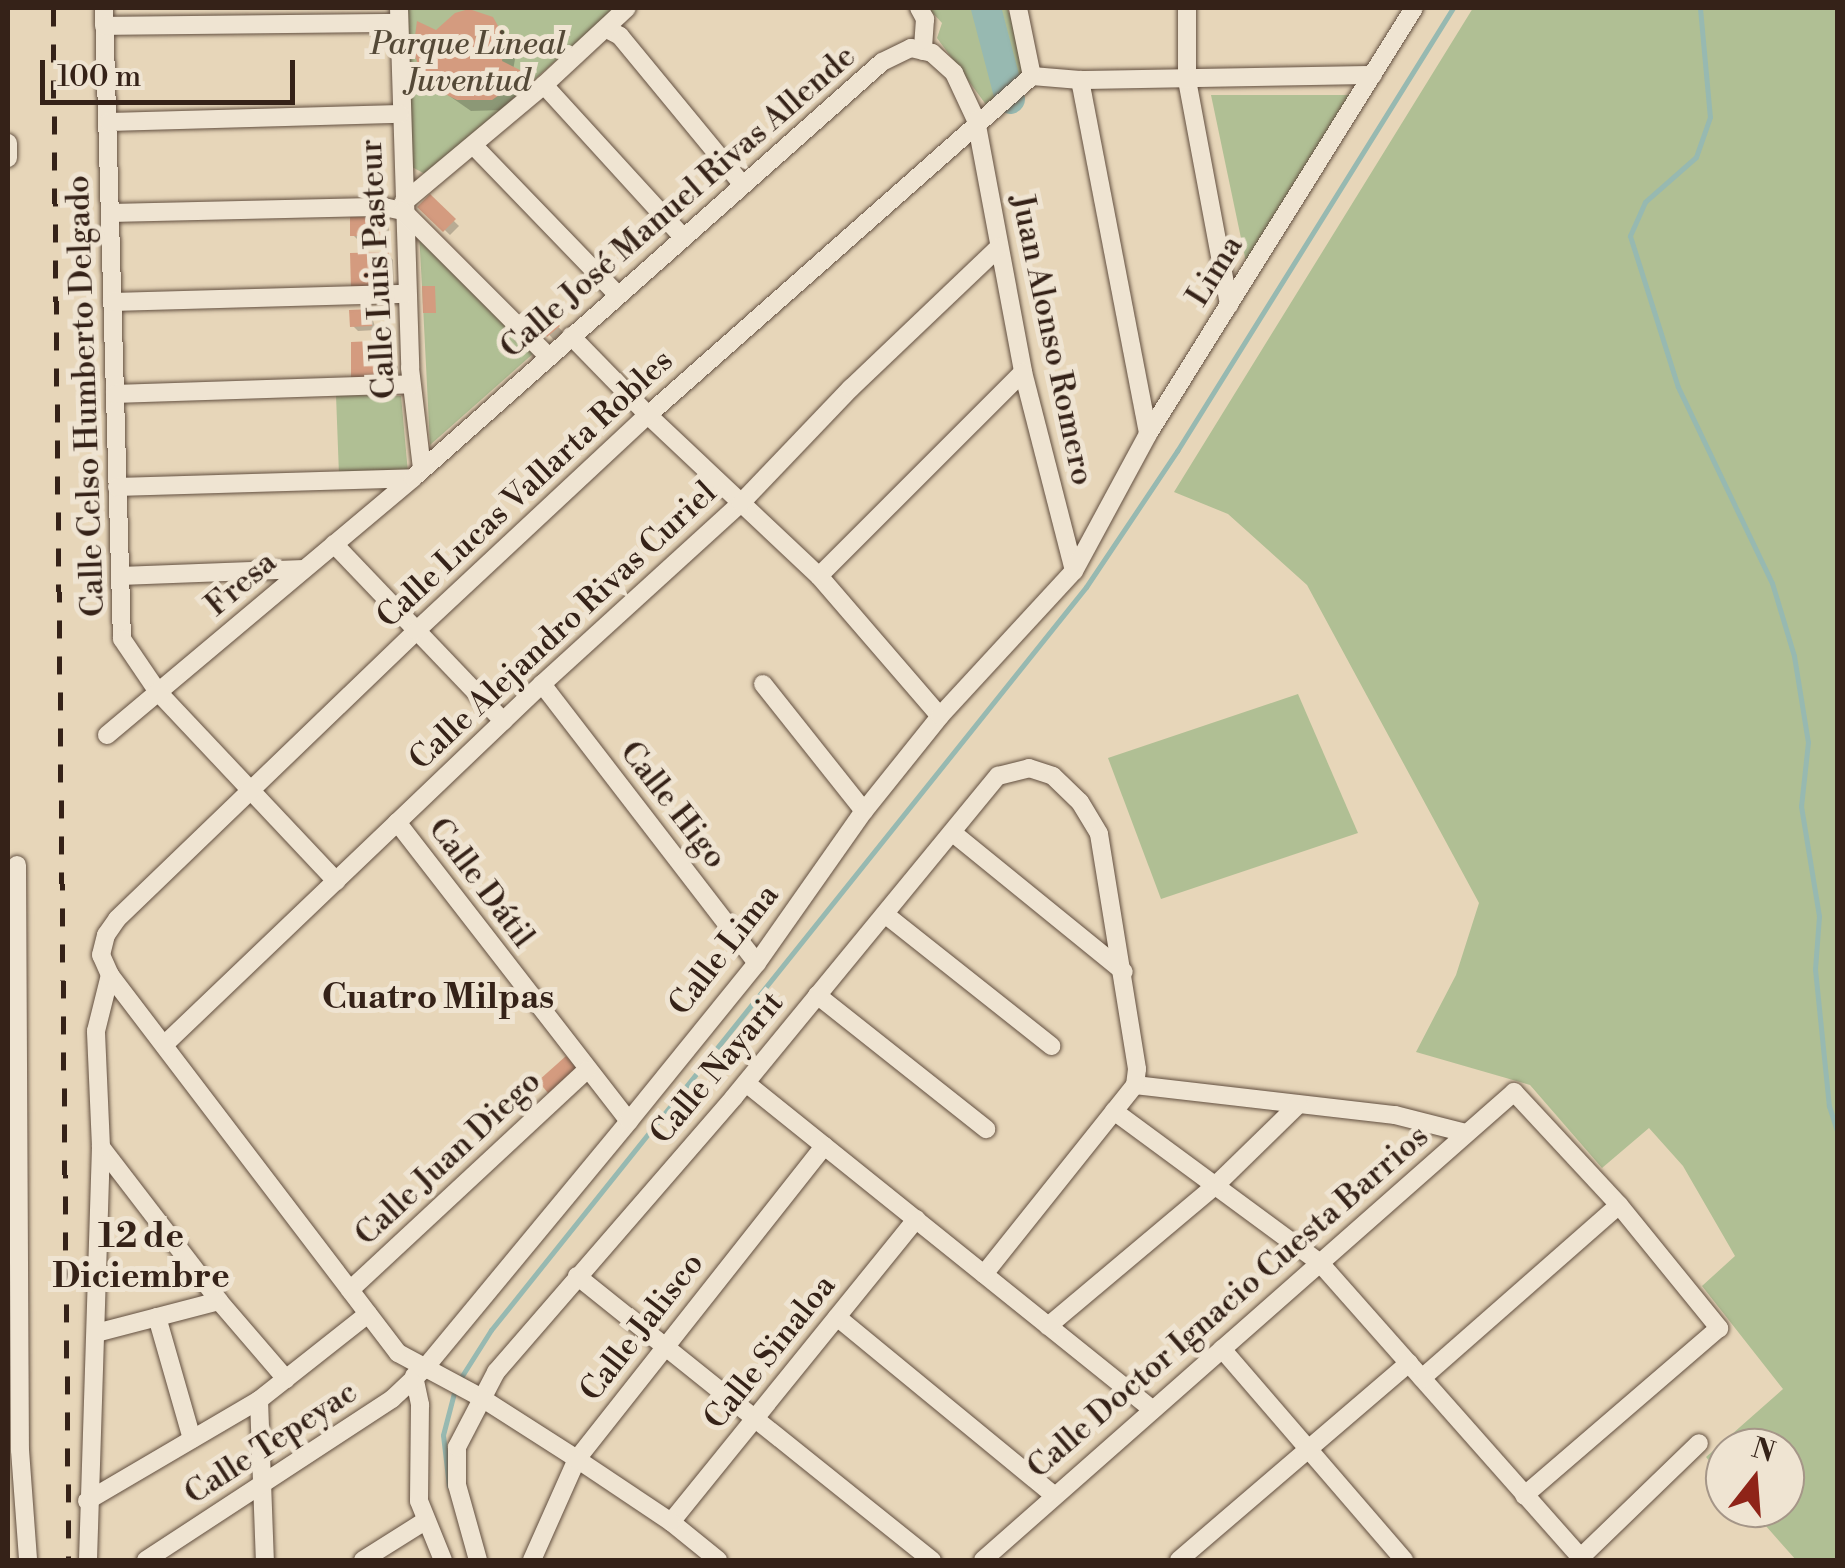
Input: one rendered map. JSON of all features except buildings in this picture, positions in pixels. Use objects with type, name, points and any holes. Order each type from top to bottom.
[{"type":"street","points":[[110,213],[403,207],[607,29],[626,8]]},
{"type":"street","points":[[920,8],[925,19],[924,51],[954,73],[976,120]]},
{"type":"street","points":[[1018,8],[1032,76],[1188,80],[1373,75]]},
{"type":"street","points":[[1187,8],[1188,80],[1228,305]]},
{"type":"street","name":"Lima","points":[[1074,570],[1148,434],[1414,8]]},
{"type":"street","points":[[104,16],[399,15]]},
{"type":"street","name":"Calle Luis Pasteur","points":[[399,15],[403,207],[418,473]]},
{"type":"street","name":"Calle Celso Humberto Delgado","points":[[104,16],[122,639],[158,692],[336,881]]},
{"type":"street","points":[[607,29],[620,36],[742,183]]},
{"type":"street","name":"Calle José Manuel Rivas Allende","points":[[418,473],[882,62],[911,48],[924,51]]},
{"type":"street","name":"Calle Lucas Vallarta Robles","points":[[88,1560],[101,1147],[96,1031],[110,975],[101,954],[117,918],[648,415],[976,120],[1032,76]]},
{"type":"street","points":[[1080,80],[1148,434]]},
{"type":"street","points":[[544,85],[682,236]]},
{"type":"street","points":[[109,122],[400,114]]},
{"type":"street","name":"Juan Alonso Romero","points":[[976,120],[1024,372],[1074,570]]},
{"type":"street","points":[[8,143],[8,158]]},
{"type":"street","points":[[474,146],[617,294]]},
{"type":"street","points":[[403,207],[548,356]]},
{"type":"street","name":"Calle Alejandro Rivas Curiel","points":[[164,1045],[542,684],[740,503],[851,388],[999,247]]},
{"type":"street","points":[[112,302],[407,294]]},
{"type":"street","points":[[570,336],[820,576],[940,716]]},
{"type":"street","points":[[820,576],[1024,372]]},
{"type":"street","points":[[115,394],[411,384]]},
{"type":"street","points":[[117,488],[418,473]]},
{"type":"street","name":"Fresa","points":[[108,735],[418,473]]},
{"type":"street","points":[[334,544],[503,721]]},
{"type":"street","points":[[120,576],[304,570]]},
{"type":"street","name":"Calle Lima","points":[[419,1372],[757,963],[864,811],[940,716],[1074,570]]},
{"type":"street","name":"Calle Higo","points":[[542,684],[757,963]]},
{"type":"street","points":[[763,684],[864,811]]},
{"type":"street","name":"Calle Nayarit","points":[[478,1560],[456,1461],[476,1395],[746,1083],[998,776],[1028,768],[1053,776],[1080,802],[1099,834],[1124,972]]},
{"type":"street","name":"Calle Dátil","points":[[397,822],[629,1121]]},
{"type":"street","points":[[953,833],[1124,972],[1135,1085],[984,1274]]},
{"type":"street","points":[[12,869],[13,1335],[28,1560]]},
{"type":"street","points":[[886,915],[1051,1046]]},
{"type":"street","points":[[110,975],[398,1353],[419,1372],[442,1377],[476,1395],[576,1459],[671,1522],[718,1560]]},
{"type":"street","points":[[817,996],[986,1129]]},
{"type":"street","name":"Calle Juan Diego","points":[[350,1290],[586,1070]]},
{"type":"street","points":[[746,1083],[1153,1410]]},
{"type":"street","points":[[1135,1085],[1396,1115],[1466,1132]]},
{"type":"street","name":"Calle Doctor Ignacio Cuesta Barrios","points":[[984,1560],[1514,1092],[1619,1204]]},
{"type":"street","points":[[1048,1326],[1216,1185],[1298,1105]]},
{"type":"street","points":[[1114,1110],[1320,1263],[1581,1560],[1699,1443]]},
{"type":"street","name":"Calle Jalisco","points":[[532,1560],[576,1459],[824,1146]]},
{"type":"street","points":[[101,1147],[220,1301],[286,1378]]},
{"type":"street","points":[[1422,1378],[1619,1204],[1719,1328],[1524,1496]]},
{"type":"street","name":"Calle Sinaloa","points":[[671,1522],[916,1220]]},
{"type":"street","points":[[577,1276],[932,1560]]},
{"type":"street","points":[[96,1333],[220,1301]]},
{"type":"street","points":[[87,1501],[259,1400],[368,1314]]},
{"type":"street","points":[[157,1316],[192,1439]]},
{"type":"street","points":[[838,1317],[1054,1495]]},
{"type":"street","points":[[1222,1348],[1393,1557]]},
{"type":"street","points":[[1179,1560],[1409,1363]]},
{"type":"street","points":[[419,1372],[420,1500],[443,1560]]},
{"type":"street","name":"Calle Tepeyac","points":[[146,1560],[392,1400],[419,1372]]},
{"type":"street","points":[[259,1400],[266,1560]]},
{"type":"street","points":[[363,1560],[425,1521]]},
{"type":"green space","name":"Parque Lineal Juventud","points":[[408,8],[615,8],[427,175],[412,167]]},
{"type":"green space","points":[[928,8],[1007,8],[1031,73],[987,106],[937,38],[942,23]]},
{"type":"green space","points":[[1473,8],[1837,8],[1837,1560],[1796,1560],[1768,1528],[1805,1528],[1805,1428],[1739,1428],[1783,1389],[1702,1286],[1735,1256],[1683,1166],[1649,1128],[1602,1168],[1530,1085],[1416,1052],[1456,975],[1479,903],[1307,585],[1228,514],[1174,492]]},
{"type":"green space","points":[[1211,95],[1350,95],[1246,262]]},
{"type":"green space","points":[[419,232],[535,352],[430,445],[422,286]]},
{"type":"green space","points":[[336,395],[401,396],[408,473],[339,475]]},
{"type":"green space","points":[[1298,694],[1358,833],[1161,899],[1108,758]]},
{"type":"waterway","points":[[986,8],[1010,99]]},
{"type":"waterway","points":[[460,1379],[491,1330],[1086,587],[1177,451],[1453,8]]},
{"type":"waterway","points":[[1700,8],[1710,117],[1696,157],[1645,202],[1630,236],[1678,387],[1772,583],[1794,656],[1808,742],[1801,806],[1819,916],[1815,969],[1829,1106],[1838,1133]]},
{"type":"waterway","points":[[449,1486],[443,1435],[455,1389]]},
{"type":"railway","points":[[53,8],[69,1560]]},
{"type":"district","name":"Cuatro Milpas","points":[[438,998]]},
{"type":"district","name":"12 de Diciembre","points":[[141,1257]]}]
